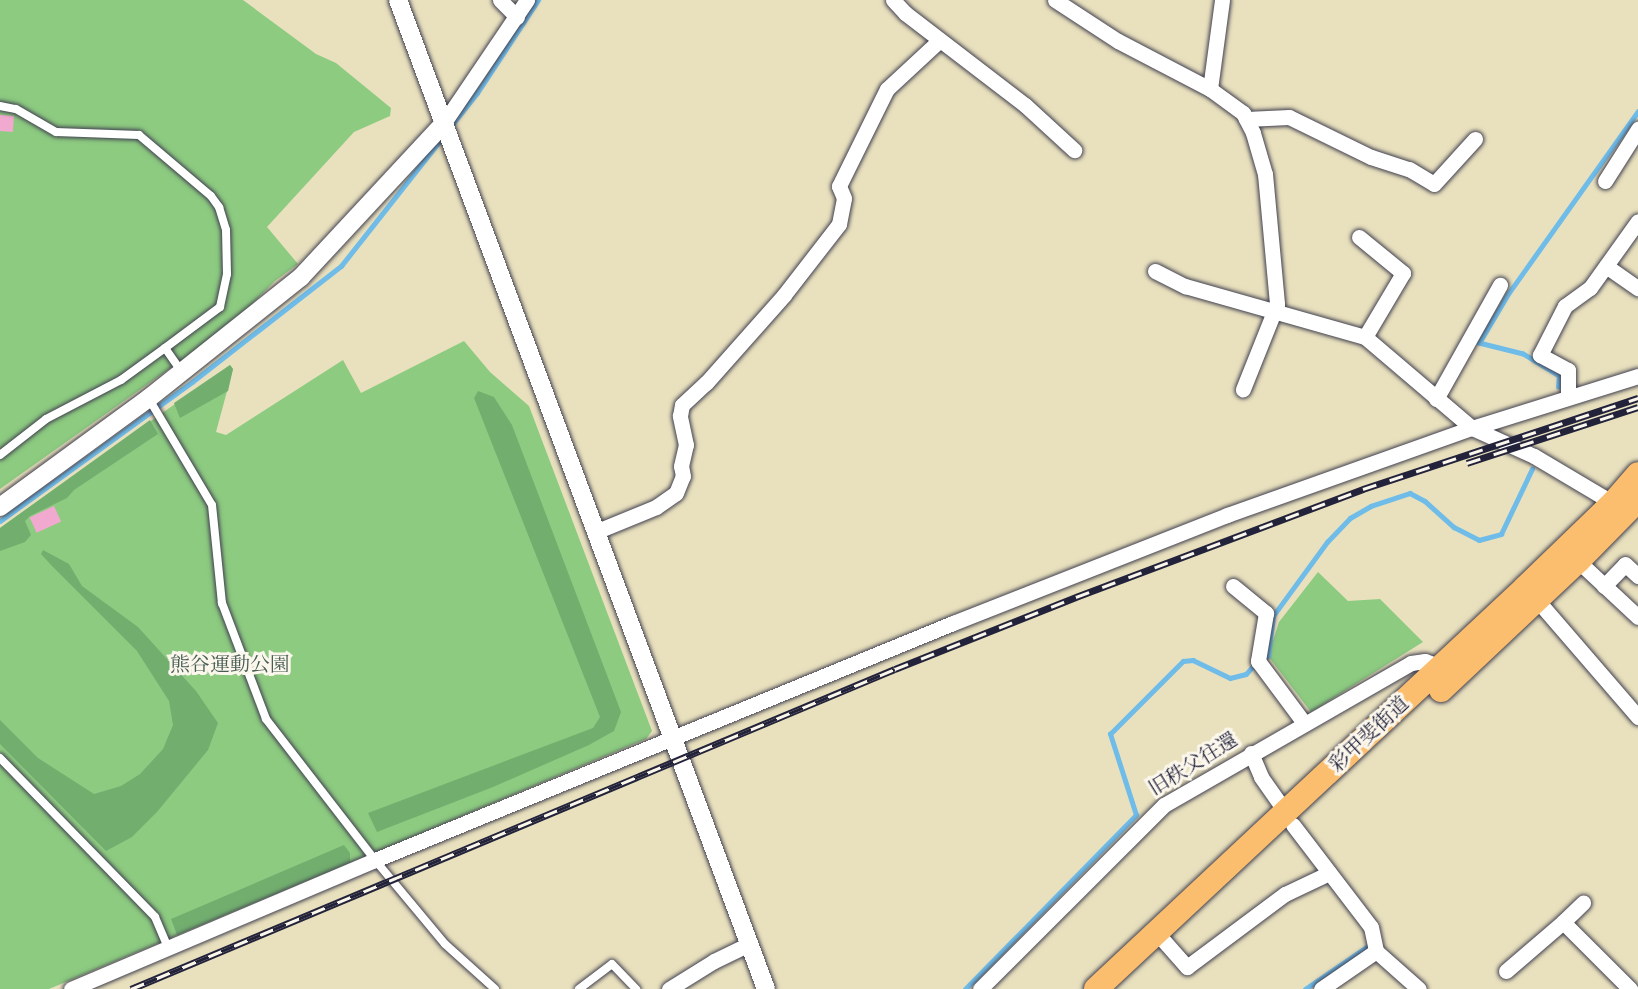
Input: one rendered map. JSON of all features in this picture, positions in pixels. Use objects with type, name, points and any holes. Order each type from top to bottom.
[{"type":"highway","name":"彩甲斐街道","points":[[1289,818],[1537,600],[1578,561],[1629,508],[1638,474]]},
{"type":"highway","name":"彩甲斐街道","points":[[1096,989],[1162,938],[1289,818],[1441,667],[1629,508]]},
{"type":"highway","name":"彩甲斐街道","points":[[1118,989],[1162,938]]},
{"type":"street","points":[[398,0],[766,989]]},
{"type":"street","points":[[500,0],[517,17]]},
{"type":"street","points":[[0,507],[149,399],[301,277],[443,124],[527,0]]},
{"type":"street","points":[[893,0],[904,13],[1024,105],[1074,150]]},
{"type":"street","points":[[1055,0],[1118,41],[1210,89],[1243,113],[1253,133],[1265,174],[1277,304],[1243,389]]},
{"type":"street","points":[[1210,89],[1222,0]]},
{"type":"street","points":[[595,532],[656,507],[676,493],[683,476],[681,466],[686,444],[680,416],[682,405],[706,383],[784,295],[839,224],[844,198],[839,186],[887,89],[940,40]]},
{"type":"street","points":[[1246,119],[1289,117],[1371,157],[1409,169],[1434,184],[1475,139]]},
{"type":"street","points":[[1605,181],[1638,129]]},
{"type":"street","points":[[1568,397],[1568,370],[1540,355],[1565,306],[1590,288],[1638,221]]},
{"type":"street","points":[[1359,237],[1402,273],[1365,337]]},
{"type":"street","points":[[1606,266],[1638,288]]},
{"type":"street","points":[[1155,271],[1185,286],[1365,337],[1472,428],[1533,456],[1629,508]]},
{"type":"street","points":[[1436,399],[1500,285]]},
{"type":"street","points":[[71,989],[375,860],[953,623],[1227,515],[1472,428],[1638,376]]},
{"type":"street","points":[[1578,561],[1638,617]]},
{"type":"street","points":[[1604,586],[1624,564],[1638,576]]},
{"type":"street","points":[[1233,585],[1266,613],[1258,647],[1258,661],[1261,669],[1304,723]]},
{"type":"street","points":[[1537,600],[1638,717]]},
{"type":"street","name":"旧秩父往還","points":[[987,987],[1164,805],[1411,663],[1425,661],[1441,667]]},
{"type":"street","points":[[1251,753],[1261,777],[1289,818],[1371,927],[1376,951],[1419,989]]},
{"type":"street","points":[[1162,938],[1187,967],[1285,894],[1329,873]]},
{"type":"street","points":[[1506,971],[1583,903]]},
{"type":"street","points":[[1563,922],[1630,989]]},
{"type":"street","points":[[669,989],[714,961],[749,944]]},
{"type":"street","points":[[1322,989],[1376,951]]},
{"type":"lane","points":[[0,106],[16,109],[56,132],[139,135],[211,196],[219,207],[226,230],[227,252],[227,274],[220,307],[121,380],[46,419],[0,455]]},
{"type":"lane","points":[[165,348],[182,372]]},
{"type":"lane","points":[[149,399],[212,505],[222,603],[266,719],[375,860],[444,944],[495,989]]},
{"type":"lane","points":[[0,758],[155,917],[168,948]]},
{"type":"lane","points":[[579,989],[612,964],[636,989]]},
{"type":"green space","points":[[0,0],[243,0],[316,54],[336,63],[391,108],[390,116],[354,132],[267,227],[298,264],[275,281],[231,325],[0,489]]},
{"type":"green space","name":"熊谷運動公園","points":[[464,341],[490,372],[529,406],[652,731],[646,739],[49,989],[0,989],[0,528],[230,365],[233,369],[216,432],[226,435],[343,360],[361,393]]},
{"type":"green space","points":[[230,365],[233,369],[228,391],[180,418],[174,403]]},
{"type":"green space","points":[[478,391],[494,397],[512,425],[621,712],[614,731],[589,745],[493,787],[377,832],[368,813],[593,728],[600,717],[474,398]]},
{"type":"green space","points":[[150,420],[158,434],[74,490],[67,498],[30,516],[25,521],[31,535],[25,542],[0,551],[0,528]]},
{"type":"green space","points":[[43,550],[69,564],[82,586],[138,627],[196,691],[218,723],[208,750],[157,812],[132,837],[106,851],[0,744],[0,720],[38,758],[94,794],[121,786],[140,774],[163,749],[173,725],[169,701],[137,651],[52,566],[41,554]]},
{"type":"green space","points":[[1318,572],[1348,601],[1380,599],[1423,642],[1311,712],[1268,656],[1279,622]]},
{"type":"green space","points":[[344,845],[350,853],[350,862],[177,935],[171,919]]},
{"type":"building","points":[[0,115],[14,116],[13,132],[0,131]]},
{"type":"building","points":[[54,506],[61,521],[37,533],[30,517]]},
{"type":"waterway","points":[[450,127],[477,93],[538,0]]},
{"type":"waterway","points":[[1558,387],[1559,376],[1523,354],[1479,343],[1508,294],[1638,111]]},
{"type":"waterway","points":[[0,521],[192,382],[341,266],[438,143]]},
{"type":"waterway","points":[[1262,659],[1268,656],[1273,616],[1327,542],[1350,518],[1371,506],[1410,493],[1425,501],[1454,527],[1479,540],[1501,534],[1532,469]]},
{"type":"waterway","points":[[965,989],[1136,815],[1110,734],[1183,661],[1193,660],[1230,678],[1246,674],[1255,664]]},
{"type":"waterway","points":[[1305,989],[1368,946],[1373,947]]},
{"type":"railway","points":[[131,989],[895,669],[1076,597],[1363,489],[1638,398]]},
{"type":"railway","points":[[1467,463],[1638,407]]}]
